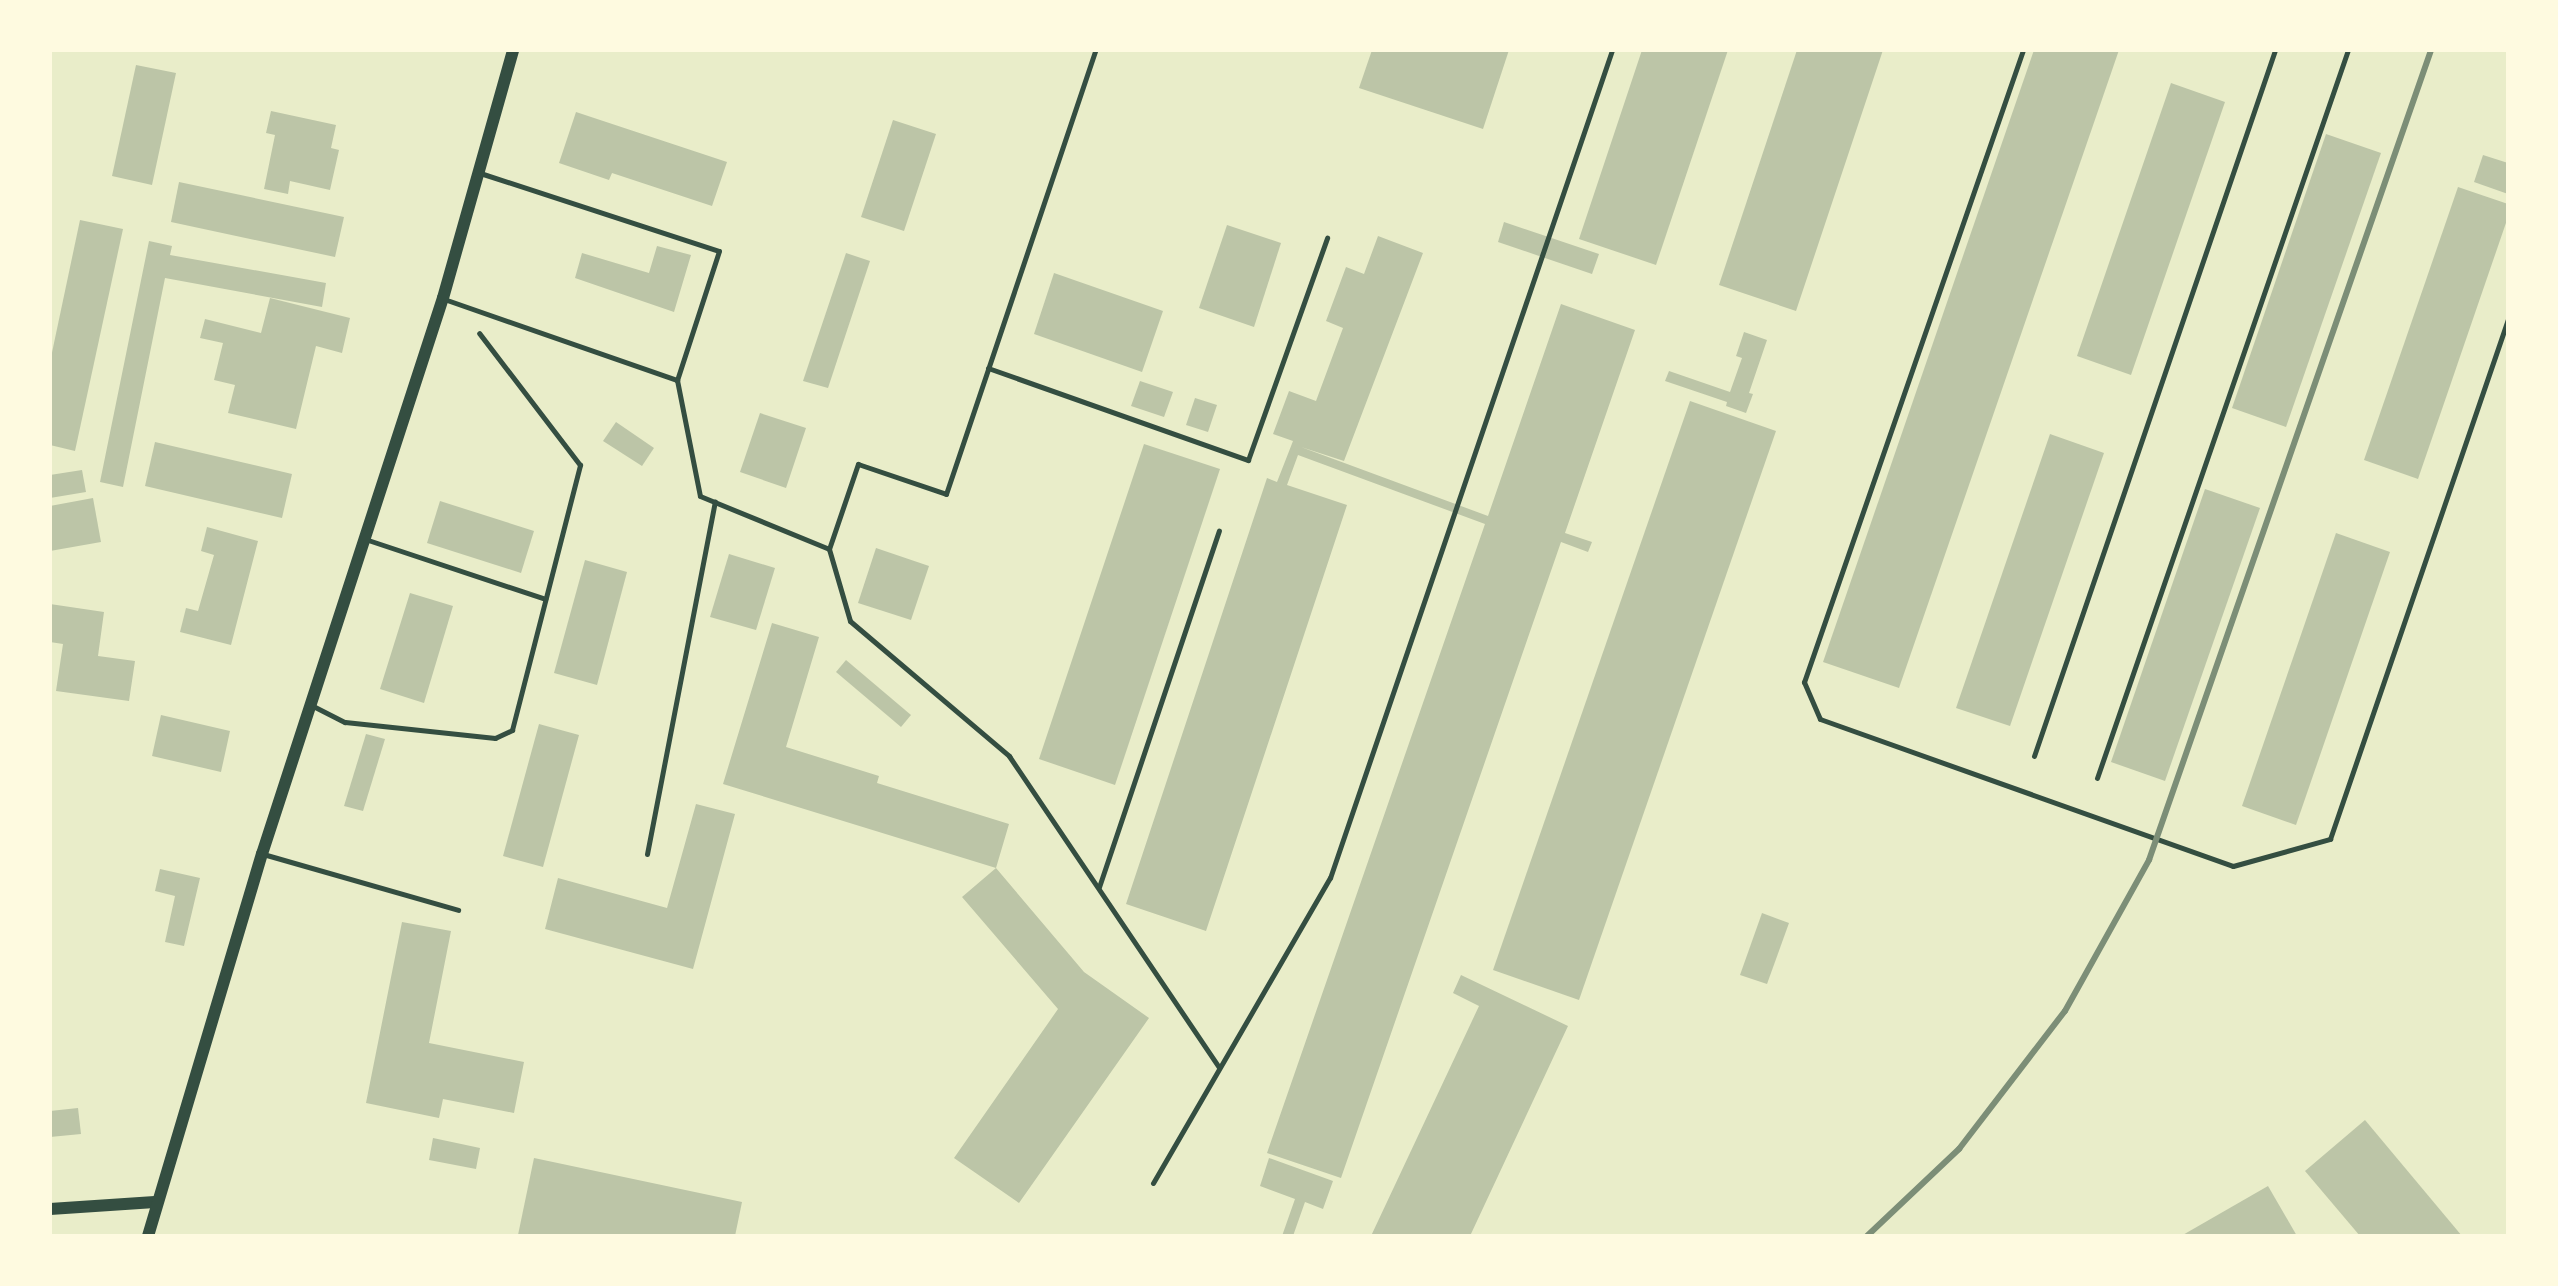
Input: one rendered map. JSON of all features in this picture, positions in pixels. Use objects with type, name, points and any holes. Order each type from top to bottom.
[{"type":"street","points":[[148,1236],[155,1202],[262,854],[443,298],[513,50]]},
{"type":"street","points":[[50,1209],[155,1202]]},
{"type":"lane","points":[[1095,50],[946,494],[858,464],[829,549],[850,621],[1009,756],[1219,1067]]},
{"type":"lane","points":[[1153,1183],[1330,878],[1612,50]]},
{"type":"lane","points":[[2023,50],[1804,682],[1820,719],[2233,866],[2330,839],[2508,319]]},
{"type":"lane","points":[[2034,756],[2275,50]]},
{"type":"lane","points":[[2097,778],[2348,50]]},
{"type":"lane","points":[[480,173],[719,251],[677,380],[700,496],[829,549]]},
{"type":"lane","points":[[988,368],[1248,460],[1327,238]]},
{"type":"lane","points":[[443,298],[677,380]]},
{"type":"lane","points":[[311,705],[345,722],[495,738],[512,730],[580,465],[479,333]]},
{"type":"lane","points":[[647,854],[715,501]]},
{"type":"lane","points":[[1099,888],[1219,531]]},
{"type":"lane","points":[[365,539],[545,599]]},
{"type":"lane","points":[[262,854],[458,910]]},
{"type":"building","points":[[1372,50],[1509,50],[1483,129],[1359,88]]},
{"type":"building","points":[[1642,50],[1728,50],[1656,265],[1579,239]]},
{"type":"building","points":[[1797,50],[1883,50],[1796,311],[1719,285]]},
{"type":"building","points":[[2034,50],[2119,50],[1899,688],[1823,662]]},
{"type":"building","points":[[136,65],[176,73],[152,185],[112,176]]},
{"type":"building","points":[[2171,83],[2225,102],[2131,375],[2077,356]]},
{"type":"building","points":[[271,111],[336,125],[331,148],[339,150],[330,190],[290,181],[288,194],[264,189],[275,135],[266,133]]},
{"type":"building","points":[[576,112],[727,162],[712,206],[612,173],[609,180],[559,163]]},
{"type":"building","points":[[893,120],[936,134],[904,231],[861,217]]},
{"type":"building","points":[[2326,134],[2381,153],[2286,427],[2232,408]]},
{"type":"building","points":[[2483,155],[2508,163],[2508,194],[2474,182]]},
{"type":"building","points":[[179,182],[344,217],[335,257],[171,222]]},
{"type":"building","points":[[2458,187],[2508,204],[2508,217],[2418,479],[2364,460]]},
{"type":"building","points":[[80,220],[123,229],[75,451],[50,445],[50,362]]},
{"type":"building","points":[[1504,222],[1599,254],[1592,274],[1498,242]]},
{"type":"building","points":[[1227,225],[1281,243],[1254,327],[1199,308]]},
{"type":"building","points":[[1378,236],[1423,253],[1344,461],[1301,447],[1488,516],[1561,304],[1635,330],[1565,533],[1592,542],[1588,552],[1561,542],[1341,1178],[1267,1153],[1485,524],[1298,455],[1287,485],[1347,505],[1206,931],[1126,904],[1267,478],[1277,482],[1293,441],[1273,434],[1289,391],[1316,401],[1343,328],[1326,321],[1346,267],[1364,274]]},
{"type":"building","points":[[149,241],[172,246],[170,255],[326,283],[322,307],[165,278],[123,487],[100,482]]},
{"type":"building","points":[[657,246],[691,255],[674,312],[575,278],[582,253],[649,273]]},
{"type":"building","points":[[846,253],[870,261],[828,388],[803,381]]},
{"type":"building","points":[[1054,273],[1163,311],[1142,372],[1034,334]]},
{"type":"building","points":[[270,298],[350,318],[342,353],[316,346],[296,429],[228,413],[235,385],[214,380],[223,343],[200,338],[205,319],[261,333]]},
{"type":"building","points":[[1744,332],[1767,340],[1749,393],[1753,394],[1746,413],[1726,406],[1727,402],[1665,381],[1669,371],[1730,392],[1742,358],[1736,356]]},
{"type":"building","points":[[1140,381],[1173,392],[1164,417],[1131,406]]},
{"type":"building","points":[[1195,398],[1217,405],[1208,432],[1186,425]]},
{"type":"building","points":[[1690,401],[1776,431],[1579,1000],[1493,970]]},
{"type":"building","points":[[760,413],[806,428],[786,488],[740,472]]},
{"type":"building","points":[[616,422],[654,448],[642,466],[603,441]]},
{"type":"building","points":[[2050,434],[2104,453],[2010,726],[1956,708]]},
{"type":"building","points":[[155,442],[292,474],[282,518],[145,486]]},
{"type":"building","points":[[1144,444],[1220,469],[1115,785],[1039,759]]},
{"type":"building","points":[[82,470],[86,492],[50,498],[50,475]]},
{"type":"building","points":[[2205,489],[2260,508],[2165,781],[2111,762]]},
{"type":"building","points":[[93,498],[101,542],[50,551],[50,506]]},
{"type":"building","points":[[440,501],[534,531],[521,573],[427,543]]},
{"type":"building","points":[[207,527],[258,541],[231,645],[180,632],[186,608],[198,611],[214,555],[201,551]]},
{"type":"building","points":[[2336,533],[2390,552],[2296,825],[2242,806]]},
{"type":"building","points":[[876,548],[929,566],[911,620],[858,603]]},
{"type":"building","points":[[729,554],[775,568],[756,630],[710,617]]},
{"type":"building","points":[[585,560],[627,572],[597,685],[554,673]]},
{"type":"building","points":[[410,593],[453,606],[424,703],[380,689]]},
{"type":"building","points":[[50,604],[104,612],[98,656],[135,661],[129,701],[56,691],[63,644],[50,642]]},
{"type":"building","points":[[772,623],[819,637],[786,747],[879,776],[877,783],[1009,824],[996,868],[723,784]]},
{"type":"building","points":[[846,660],[911,715],[901,727],[836,672]]},
{"type":"building","points":[[161,715],[230,731],[221,772],[152,756]]},
{"type":"building","points":[[539,724],[579,735],[543,867],[503,856]]},
{"type":"building","points":[[366,734],[385,739],[363,811],[344,806]]},
{"type":"building","points":[[696,804],[735,814],[693,969],[545,929],[558,878],[667,908]]},
{"type":"building","points":[[996,868],[1084,972],[1149,1018],[1019,1203],[954,1158],[1058,1009],[962,897]]},
{"type":"building","points":[[160,869],[200,878],[184,946],[165,942],[175,896],[155,891]]},
{"type":"building","points":[[1762,913],[1789,923],[1767,984],[1740,975]]},
{"type":"building","points":[[402,922],[451,931],[429,1043],[524,1062],[514,1113],[443,1099],[439,1118],[366,1103]]},
{"type":"building","points":[[1461,975],[1568,1026],[1470,1236],[1371,1236],[1479,1006],[1453,993]]},
{"type":"building","points":[[78,1108],[81,1134],[50,1137],[50,1111]]},
{"type":"building","points":[[2365,1120],[2462,1236],[2360,1236],[2305,1171]]},
{"type":"building","points":[[433,1138],[480,1148],[476,1169],[429,1160]]},
{"type":"building","points":[[534,1158],[742,1202],[735,1236],[518,1235]]},
{"type":"building","points":[[1269,1158],[1333,1181],[1323,1209],[1305,1202],[1293,1236],[1282,1236],[1295,1199],[1260,1186]]},
{"type":"building","points":[[2268,1186],[2297,1236],[2181,1236]]},
{"type":"railway","points":[[1867,1236],[1959,1149],[2065,1011],[2149,860],[2431,50]]}]
